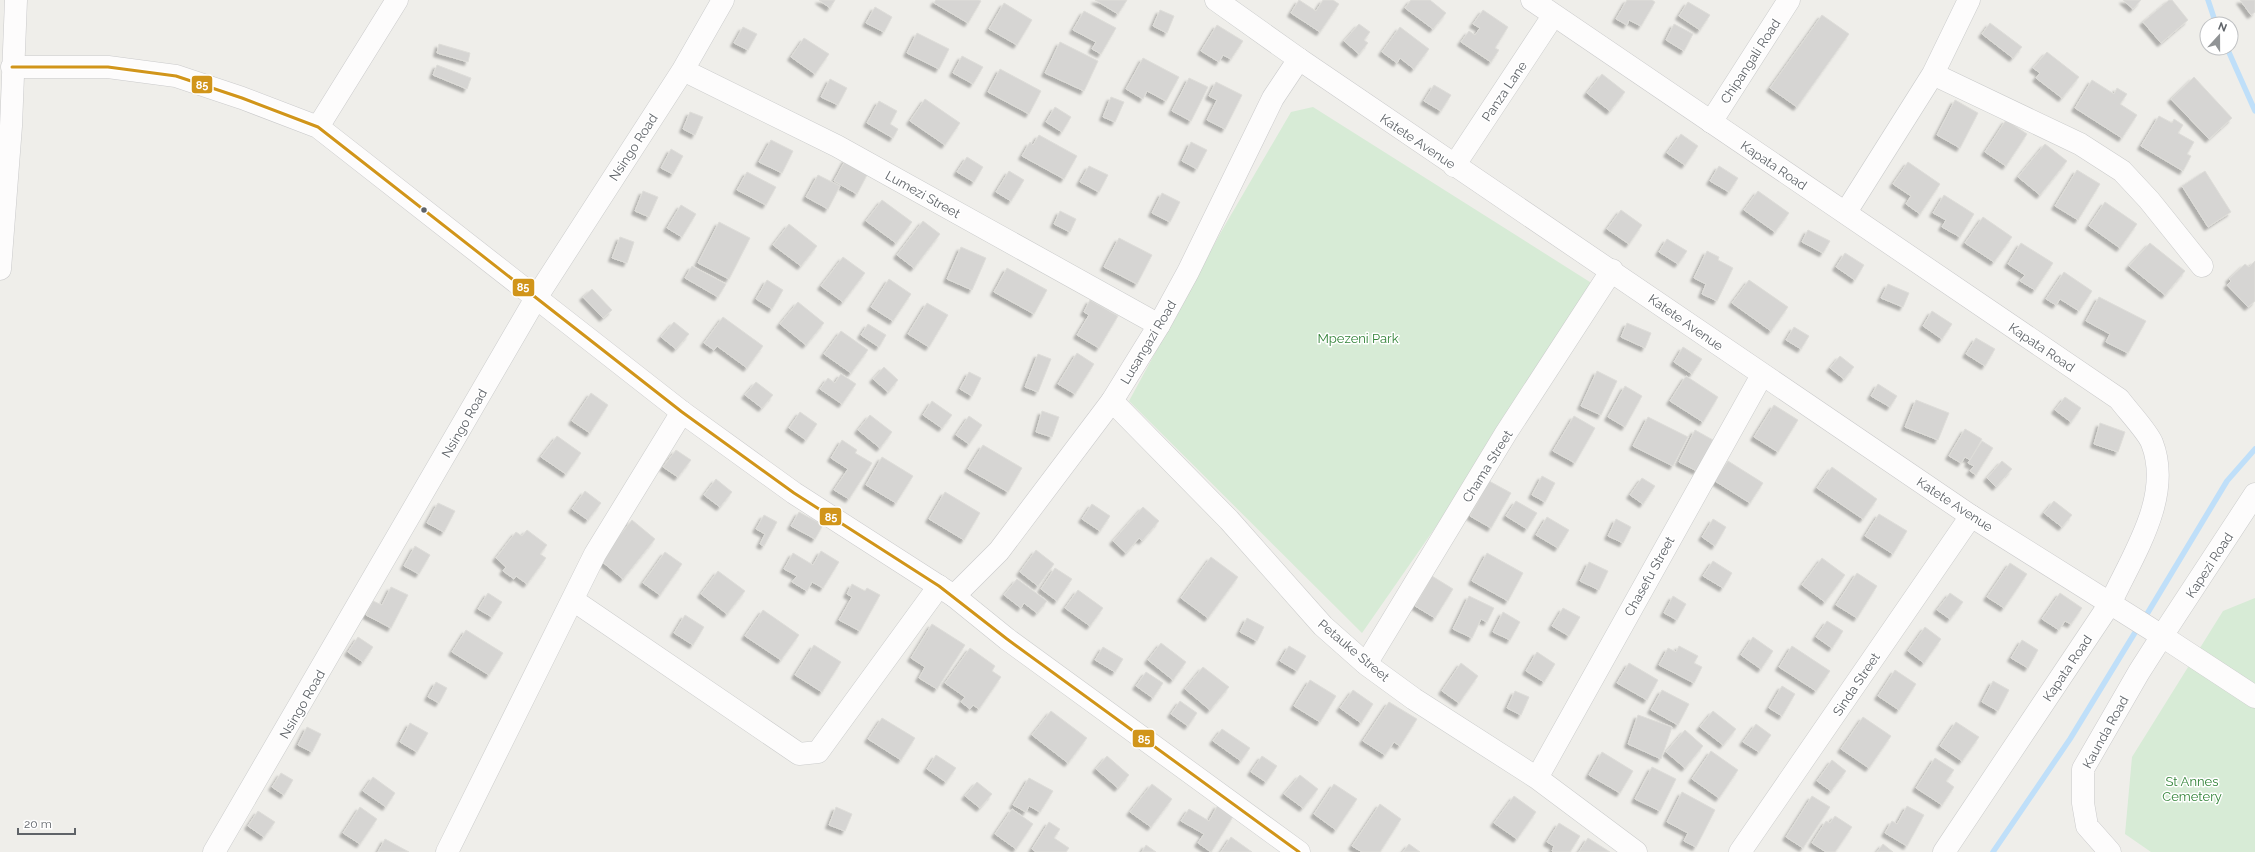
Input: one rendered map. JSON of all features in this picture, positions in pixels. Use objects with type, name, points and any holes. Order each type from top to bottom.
[{"type":"street","points":[[0,268],[2,194],[11,126],[12,67],[16,0]]},
{"type":"street","points":[[318,127],[397,0]]},
{"type":"street","name":"Nsingo Road","points":[[214,852],[536,298],[683,70],[723,0]]},
{"type":"street","name":"Katete Avenue","points":[[1216,0],[1454,166],[1612,270],[1971,516],[2111,602],[2255,697]]},
{"type":"street","name":"Kapata Road","points":[[1532,0],[1846,212],[2119,400],[2152,443],[2157,469],[2156,495],[2149,519],[2111,602],[1944,852]]},
{"type":"street","name":"Chipangali Road","points":[[1711,122],[1789,0]]},
{"type":"street","points":[[1846,212],[1933,74],[1969,0]]},
{"type":"street","name":"Panza Lane","points":[[1454,166],[1554,16]]},
{"type":"street","name":"Lusangazi Road","points":[[573,600],[799,754],[818,752],[947,591],[999,551],[1112,401],[1159,325],[1188,272],[1274,98],[1299,59]]},
{"type":"street","points":[[12,67],[108,67],[176,76],[242,98],[318,127],[682,412],[794,493],[947,591],[1014,644],[1298,852]]},
{"type":"street","name":"Lumezi Street","points":[[683,70],[837,146],[1159,325]]},
{"type":"street","points":[[1933,74],[2080,144],[2122,171],[2149,200],[2202,266]]},
{"type":"street","name":"Chama Street","points":[[1366,664],[1506,433],[1612,270]]},
{"type":"street","name":"Chasefu Street","points":[[1537,778],[1762,374]]},
{"type":"street","name":"Petauke Street","points":[[1112,401],[1229,520],[1323,626],[1366,664],[1414,699],[1537,778],[1636,852]]},
{"type":"street","points":[[447,852],[595,554],[682,412]]},
{"type":"street","name":"Kapezi Road","points":[[2148,627],[2246,518],[2255,494]]},
{"type":"street","name":"Sinda Street","points":[[1740,852],[1971,516]]},
{"type":"street","name":"Kaunda Road","points":[[2110,852],[2087,826],[2083,803],[2083,769],[2139,672],[2148,627]]},
{"type":"green space","name":"Mpezeni Park","points":[[1313,107],[1601,289],[1362,633],[1129,401],[1221,232],[1291,112]]},
{"type":"green space","name":"St Annes Cemetery","points":[[2255,598],[2255,852],[2151,852],[2125,834],[2132,757],[2223,611]]},
{"type":"building","points":[[819,0],[835,0],[830,8]]},
{"type":"building","points":[[936,0],[981,1],[968,23],[934,3]]},
{"type":"building","points":[[1095,0],[1127,0],[1118,14]]},
{"type":"building","points":[[1299,0],[1316,11],[1323,0],[1333,0],[1339,4],[1320,32],[1291,13]]},
{"type":"building","points":[[1411,0],[1430,0],[1446,13],[1433,29],[1405,8]]},
{"type":"building","points":[[1627,0],[1652,0],[1655,2],[1641,26],[1629,20],[1627,25],[1616,19]]},
{"type":"building","points":[[2123,0],[2141,0],[2133,9]]},
{"type":"building","points":[[2169,0],[2172,0],[2188,20],[2161,43],[2143,22]]},
{"type":"building","points":[[2240,0],[2255,0],[2255,12],[2251,15]]},
{"type":"building","points":[[1688,2],[1710,15],[1700,30],[1679,16]]},
{"type":"building","points":[[1004,3],[1032,20],[1017,45],[989,29]]},
{"type":"building","points":[[875,7],[892,17],[884,32],[866,23]]},
{"type":"building","points":[[1160,10],[1174,16],[1167,33],[1153,26]]},
{"type":"building","points":[[1483,10],[1508,27],[1495,48],[1499,50],[1491,62],[1461,42],[1469,31],[1475,35],[1480,28],[1473,24]]},
{"type":"building","points":[[1084,11],[1116,28],[1101,54],[1092,49],[1096,42],[1073,30]]},
{"type":"building","points":[[1822,15],[1849,34],[1797,107],[1770,88]]},
{"type":"building","points":[[1990,23],[2022,47],[2013,58],[1982,34]]},
{"type":"building","points":[[1359,24],[1370,32],[1364,40],[1368,43],[1359,54],[1344,41]]},
{"type":"building","points":[[1674,24],[1693,34],[1684,51],[1666,40]]},
{"type":"building","points":[[1217,25],[1243,41],[1231,59],[1223,55],[1219,62],[1201,51]]},
{"type":"building","points":[[743,27],[757,34],[748,50],[734,43]]},
{"type":"building","points":[[1400,27],[1429,49],[1414,69],[1400,58],[1397,63],[1382,52]]},
{"type":"building","points":[[917,33],[949,49],[939,69],[907,53]]},
{"type":"building","points":[[804,38],[829,54],[815,74],[791,57]]},
{"type":"building","points":[[1060,42],[1098,61],[1084,91],[1045,73]]},
{"type":"building","points":[[439,44],[470,53],[468,62],[437,53]]},
{"type":"building","points":[[2047,52],[2079,77],[2062,98],[2036,78],[2040,73],[2033,68]]},
{"type":"building","points":[[962,56],[983,67],[973,84],[953,73]]},
{"type":"building","points":[[1143,58],[1179,77],[1166,101],[1147,91],[1143,99],[1126,89]]},
{"type":"building","points":[[437,65],[471,78],[467,89],[433,75]]},
{"type":"building","points":[[1000,69],[1041,91],[1029,114],[988,92]]},
{"type":"building","points":[[1602,74],[1625,92],[1610,111],[1587,93]]},
{"type":"building","points":[[2194,77],[2232,118],[2209,139],[2171,99]]},
{"type":"building","points":[[1189,78],[1208,87],[1191,121],[1172,111]]},
{"type":"building","points":[[830,79],[847,88],[838,105],[821,97]]},
{"type":"building","points":[[2092,80],[2114,94],[2117,88],[2127,94],[2120,104],[2137,115],[2122,138],[2075,108]]},
{"type":"building","points":[[1216,82],[1242,95],[1225,129],[1207,120],[1217,100],[1209,96]]},
{"type":"building","points":[[1434,85],[1451,95],[1441,111],[1424,101]]},
{"type":"building","points":[[1111,97],[1124,102],[1115,122],[1103,117]]},
{"type":"building","points":[[925,99],[960,123],[945,145],[910,121]]},
{"type":"building","points":[[1955,100],[1978,113],[1960,148],[1937,135]]},
{"type":"building","points":[[879,101],[897,111],[890,124],[898,129],[893,138],[867,123]]},
{"type":"building","points":[[1055,107],[1071,117],[1062,132],[1046,122]]},
{"type":"building","points":[[690,112],[703,117],[695,135],[683,129]]},
{"type":"building","points":[[2159,116],[2172,123],[2174,119],[2183,125],[2178,133],[2194,142],[2187,154],[2191,156],[2183,171],[2141,146]]},
{"type":"building","points":[[2006,120],[2027,134],[2006,166],[1985,152]]},
{"type":"building","points":[[1681,134],[1698,146],[1685,165],[1667,153]]},
{"type":"building","points":[[1039,135],[1077,156],[1064,179],[1022,156],[1030,142],[1033,145]]},
{"type":"building","points":[[771,140],[793,151],[782,173],[759,162]]},
{"type":"building","points":[[1191,142],[1207,150],[1197,169],[1182,161]]},
{"type":"building","points":[[2045,144],[2067,161],[2040,195],[2018,177]]},
{"type":"building","points":[[671,149],[683,156],[673,174],[661,168]]},
{"type":"building","points":[[967,157],[983,167],[974,182],[957,172]]},
{"type":"building","points":[[846,159],[869,171],[857,194],[834,181]]},
{"type":"building","points":[[1908,162],[1940,184],[1920,214],[1906,204],[1911,196],[1893,184]]},
{"type":"building","points":[[1089,166],[1108,175],[1099,192],[1080,182]]},
{"type":"building","points":[[1719,166],[1738,178],[1729,192],[1710,181]]},
{"type":"building","points":[[2077,170],[2100,184],[2078,220],[2055,206]]},
{"type":"building","points":[[1009,171],[1024,180],[1011,201],[996,192]]},
{"type":"building","points":[[2205,171],[2231,212],[2208,227],[2182,186]]},
{"type":"building","points":[[747,172],[776,187],[766,205],[737,190]]},
{"type":"building","points":[[818,175],[840,186],[828,209],[806,197]]},
{"type":"building","points":[[643,191],[658,197],[649,217],[635,211]]},
{"type":"building","points":[[1758,191],[1789,213],[1775,232],[1744,210]]},
{"type":"building","points":[[1162,193],[1180,202],[1170,222],[1152,213]]},
{"type":"building","points":[[1944,195],[1974,214],[1960,237],[1942,227],[1946,220],[1933,213]]},
{"type":"building","points":[[882,200],[912,222],[896,243],[866,221]]},
{"type":"building","points":[[2105,202],[2137,224],[2120,248],[2089,226]]},
{"type":"building","points":[[681,205],[696,214],[682,237],[667,228]]},
{"type":"building","points":[[1621,210],[1642,225],[1629,244],[1607,229]]},
{"type":"building","points":[[1060,211],[1076,219],[1070,232],[1054,224]]},
{"type":"building","points":[[1983,217],[2012,237],[1994,262],[1965,243]]},
{"type":"building","points":[[923,221],[940,234],[914,268],[897,255]]},
{"type":"building","points":[[719,222],[750,238],[729,279],[698,263]]},
{"type":"building","points":[[789,224],[817,246],[801,266],[773,245]]},
{"type":"building","points":[[1808,230],[1830,241],[1823,253],[1802,242]]},
{"type":"building","points":[[620,237],[634,242],[627,263],[612,258]]},
{"type":"building","points":[[1119,238],[1152,255],[1137,284],[1104,267]]},
{"type":"building","points":[[1667,239],[1687,251],[1678,264],[1659,252]]},
{"type":"building","points":[[2021,243],[2053,263],[2035,290],[2020,281],[2025,275],[2008,264]]},
{"type":"building","points":[[2150,243],[2185,271],[2165,295],[2129,266]]},
{"type":"building","points":[[961,247],[986,258],[972,290],[947,279]]},
{"type":"building","points":[[1707,251],[1719,257],[1718,260],[1733,268],[1717,301],[1702,294],[1706,284],[1694,278]]},
{"type":"building","points":[[1845,253],[1864,265],[1855,280],[1836,267]]},
{"type":"building","points":[[843,257],[865,273],[843,302],[821,286]]},
{"type":"building","points":[[2255,261],[2255,301],[2248,307],[2227,285],[2231,281],[2229,279],[2245,264],[2249,267]]},
{"type":"building","points":[[692,266],[726,284],[718,297],[685,278]]},
{"type":"building","points":[[1007,268],[1047,290],[1034,314],[994,292]]},
{"type":"building","points":[[2064,272],[2092,291],[2079,311],[2060,299],[2056,305],[2046,299]]},
{"type":"building","points":[[889,279],[911,294],[893,321],[871,307]]},
{"type":"building","points":[[767,280],[783,290],[772,309],[756,299]]},
{"type":"building","points":[[1749,280],[1788,307],[1771,331],[1732,303]]},
{"type":"building","points":[[1888,284],[1909,293],[1903,307],[1881,298]]},
{"type":"building","points":[[592,289],[612,310],[603,318],[583,297]]},
{"type":"building","points":[[2099,297],[2146,321],[2128,353],[2106,342],[2110,334],[2086,321]]},
{"type":"building","points":[[1090,300],[1118,316],[1099,348],[1077,335],[1089,315],[1084,312]]},
{"type":"building","points":[[798,302],[824,323],[806,345],[780,324]]},
{"type":"building","points":[[927,303],[948,315],[929,347],[908,334]]},
{"type":"building","points":[[1932,311],[1952,324],[1942,339],[1923,326]]},
{"type":"building","points":[[723,317],[763,346],[747,368],[717,346],[714,350],[704,343]]},
{"type":"building","points":[[674,322],[689,334],[676,349],[661,337]]},
{"type":"building","points":[[1627,323],[1651,333],[1645,348],[1621,337]]},
{"type":"building","points":[[868,324],[886,335],[879,347],[861,335]]},
{"type":"building","points":[[1794,327],[1809,336],[1801,349],[1786,340]]},
{"type":"building","points":[[841,331],[868,350],[851,373],[824,354]]},
{"type":"building","points":[[1976,338],[1995,349],[1985,366],[1966,354]]},
{"type":"building","points":[[1683,347],[1702,359],[1692,374],[1674,362]]},
{"type":"building","points":[[1077,353],[1094,364],[1075,394],[1058,384]]},
{"type":"building","points":[[1038,354],[1051,359],[1038,392],[1025,387]]},
{"type":"building","points":[[1840,356],[1854,367],[1844,379],[1830,368]]},
{"type":"building","points":[[884,367],[898,380],[888,392],[873,379]]},
{"type":"building","points":[[1597,371],[1617,381],[1601,415],[1581,406]]},
{"type":"building","points":[[969,372],[981,378],[972,396],[960,389]]},
{"type":"building","points":[[841,374],[856,384],[842,404],[820,389],[828,378],[835,383]]},
{"type":"building","points":[[1686,376],[1718,397],[1703,422],[1670,401]]},
{"type":"building","points":[[756,382],[773,395],[762,408],[745,395]]},
{"type":"building","points":[[1878,384],[1897,396],[1890,407],[1871,396]]},
{"type":"building","points":[[1625,386],[1642,396],[1625,427],[1608,417]]},
{"type":"building","points":[[591,393],[608,405],[590,433],[572,421]]},
{"type":"building","points":[[2065,397],[2081,408],[2071,422],[2055,410]]},
{"type":"building","points":[[1916,400],[1949,413],[1938,440],[1905,427]]},
{"type":"building","points":[[932,401],[952,415],[942,428],[923,415]]},
{"type":"building","points":[[1774,405],[1798,420],[1778,452],[1754,437]]},
{"type":"building","points":[[1042,411],[1059,417],[1052,437],[1036,432]]},
{"type":"building","points":[[800,412],[817,424],[806,440],[789,428]]},
{"type":"building","points":[[870,415],[892,432],[880,448],[858,430]]},
{"type":"building","points":[[969,416],[982,425],[969,444],[956,435]]},
{"type":"building","points":[[1574,416],[1595,428],[1575,463],[1553,451]]},
{"type":"building","points":[[1648,417],[1688,437],[1673,466],[1633,446]]},
{"type":"building","points":[[2100,423],[2125,432],[2118,452],[2094,444]]},
{"type":"building","points":[[1965,429],[1982,439],[1970,460],[1965,457],[1961,463],[1949,456]]},
{"type":"building","points":[[1695,430],[1713,440],[1697,471],[1679,462]]},
{"type":"building","points":[[557,436],[581,453],[566,474],[541,457]]},
{"type":"building","points":[[842,440],[857,450],[855,453],[872,463],[849,499],[834,490],[848,469],[831,458]]},
{"type":"building","points":[[1982,441],[1993,448],[1976,475],[1970,471],[1974,466],[1968,463]]},
{"type":"building","points":[[983,445],[1022,468],[1008,492],[968,469]]},
{"type":"building","points":[[676,450],[691,460],[678,477],[663,467]]},
{"type":"building","points":[[882,457],[913,476],[896,503],[866,485]]},
{"type":"building","points":[[1728,461],[1763,483],[1750,503],[1715,481]]},
{"type":"building","points":[[2002,461],[2012,469],[1996,487],[1987,478]]},
{"type":"building","points":[[1832,467],[1877,499],[1863,519],[1817,488]]},
{"type":"building","points":[[1542,476],[1555,483],[1545,502],[1532,495]]},
{"type":"building","points":[[1642,478],[1655,486],[1643,504],[1630,495]]},
{"type":"building","points":[[716,479],[732,492],[720,507],[704,495]]},
{"type":"building","points":[[1489,481],[1511,493],[1491,528],[1470,516]]},
{"type":"building","points":[[585,491],[601,503],[588,520],[572,509]]},
{"type":"building","points":[[945,492],[980,513],[964,540],[929,519]]},
{"type":"building","points":[[1516,501],[1537,513],[1527,529],[1506,516]]},
{"type":"building","points":[[2054,501],[2072,515],[2062,527],[2044,513]]},
{"type":"building","points":[[438,503],[455,511],[444,532],[427,523]]},
{"type":"building","points":[[1092,504],[1110,516],[1100,531],[1082,519]]},
{"type":"building","points":[[1143,507],[1159,521],[1142,541],[1139,538],[1126,553],[1113,541]]},
{"type":"building","points":[[799,512],[823,525],[815,539],[791,526]]},
{"type":"building","points":[[1879,514],[1907,531],[1893,554],[1865,536]]},
{"type":"building","points":[[764,515],[777,522],[764,546],[760,544],[765,534],[756,529]]},
{"type":"building","points":[[1547,517],[1569,530],[1558,548],[1536,535]]},
{"type":"building","points":[[1616,519],[1631,527],[1623,543],[1608,536]]},
{"type":"building","points":[[1713,519],[1726,527],[1715,546],[1702,537]]},
{"type":"building","points":[[632,520],[655,539],[623,579],[600,560]]},
{"type":"building","points":[[527,530],[547,545],[540,554],[546,558],[527,584],[516,576],[514,579],[503,571],[506,567],[496,558],[516,532],[522,536]]},
{"type":"building","points":[[415,546],[430,555],[419,574],[404,566]]},
{"type":"building","points":[[1036,550],[1054,564],[1038,586],[1020,572]]},
{"type":"building","points":[[821,551],[839,562],[823,588],[812,582],[807,591],[792,582],[797,576],[784,569],[793,553],[813,565]]},
{"type":"building","points":[[665,552],[682,564],[660,595],[643,583]]},
{"type":"building","points":[[1487,553],[1523,573],[1508,601],[1472,581]]},
{"type":"building","points":[[1211,557],[1238,577],[1208,618],[1181,598]]},
{"type":"building","points":[[1822,558],[1845,575],[1825,602],[1802,585]]},
{"type":"building","points":[[1713,561],[1732,573],[1723,588],[1703,576]]},
{"type":"building","points":[[1589,562],[1608,571],[1599,590],[1580,581]]},
{"type":"building","points":[[2010,563],[2027,574],[2004,608],[1987,597]]},
{"type":"building","points":[[1055,568],[1072,579],[1057,601],[1041,589]]},
{"type":"building","points":[[718,571],[745,591],[727,614],[701,594]]},
{"type":"building","points":[[1857,573],[1877,586],[1857,618],[1836,605]]},
{"type":"building","points":[[1432,576],[1453,589],[1435,618],[1415,606]]},
{"type":"building","points":[[1017,579],[1047,601],[1037,613],[1024,603],[1021,608],[1004,595]]},
{"type":"building","points":[[852,584],[865,591],[867,588],[880,595],[860,631],[839,620],[852,597],[847,594]]},
{"type":"building","points":[[391,587],[408,595],[391,628],[366,615],[373,601],[382,605]]},
{"type":"building","points":[[1078,590],[1103,608],[1090,626],[1065,608]]},
{"type":"building","points":[[488,593],[502,602],[492,617],[478,609]]},
{"type":"building","points":[[1950,593],[1963,602],[1950,619],[1937,610]]},
{"type":"building","points":[[2060,593],[2082,608],[2071,624],[2065,621],[2059,630],[2042,619]]},
{"type":"building","points":[[1469,596],[1494,608],[1487,622],[1481,619],[1472,638],[1453,629]]},
{"type":"building","points":[[1673,596],[1686,604],[1677,620],[1664,613]]},
{"type":"building","points":[[1563,608],[1580,617],[1569,636],[1552,626]]},
{"type":"building","points":[[763,610],[799,635],[781,660],[745,636]]},
{"type":"building","points":[[1503,612],[1520,622],[1510,640],[1493,632]]},
{"type":"building","points":[[685,615],[704,627],[693,645],[674,633]]},
{"type":"building","points":[[1247,618],[1264,627],[1257,641],[1240,632]]},
{"type":"building","points":[[1827,621],[1843,631],[1832,648],[1816,637]]},
{"type":"building","points":[[932,624],[965,645],[937,689],[919,678],[925,667],[911,658]]},
{"type":"building","points":[[1925,627],[1941,639],[1924,663],[1908,651]]},
{"type":"building","points":[[466,630],[503,653],[489,675],[452,652]]},
{"type":"building","points":[[358,637],[373,647],[363,662],[348,652]]},
{"type":"building","points":[[1753,637],[1773,651],[1761,669],[1741,655]]},
{"type":"building","points":[[2022,640],[2038,650],[2028,668],[2011,658]]},
{"type":"building","points":[[1161,643],[1186,662],[1173,680],[1148,660]]},
{"type":"building","points":[[814,645],[841,662],[822,692],[795,675]]},
{"type":"building","points":[[1289,646],[1306,656],[1297,671],[1280,661]]},
{"type":"building","points":[[1679,646],[1698,656],[1694,663],[1702,667],[1694,683],[1659,665],[1668,648],[1676,652]]},
{"type":"building","points":[[1792,646],[1830,671],[1816,691],[1779,667]]},
{"type":"building","points":[[1103,647],[1123,659],[1115,672],[1095,660]]},
{"type":"building","points":[[970,648],[995,666],[992,671],[1001,677],[979,709],[973,705],[970,709],[961,702],[965,697],[945,683]]},
{"type":"building","points":[[1537,652],[1555,664],[1544,682],[1526,671]]},
{"type":"building","points":[[1461,663],[1478,676],[1459,703],[1442,691]]},
{"type":"building","points":[[1629,663],[1658,680],[1647,700],[1617,683]]},
{"type":"building","points":[[1203,667],[1229,687],[1210,710],[1185,689]]},
{"type":"building","points":[[1895,670],[1916,684],[1899,710],[1878,696]]},
{"type":"building","points":[[1146,672],[1163,683],[1153,698],[1136,686]]},
{"type":"building","points":[[1310,680],[1336,696],[1320,722],[1294,706]]},
{"type":"building","points":[[1993,681],[2009,690],[1998,711],[1982,702]]},
{"type":"building","points":[[436,682],[447,688],[439,703],[428,697]]},
{"type":"building","points":[[1782,686],[1795,694],[1782,716],[1769,708]]},
{"type":"building","points":[[1353,690],[1373,704],[1361,723],[1340,708]]},
{"type":"building","points":[[1662,690],[1689,704],[1678,725],[1651,710]]},
{"type":"building","points":[[1515,691],[1529,697],[1521,715],[1507,708]]},
{"type":"building","points":[[1180,701],[1197,713],[1188,726],[1171,714]]},
{"type":"building","points":[[1389,702],[1417,719],[1400,746],[1394,742],[1385,755],[1363,741]]},
{"type":"building","points":[[1051,711],[1087,738],[1068,763],[1032,735]]},
{"type":"building","points":[[1713,711],[1736,729],[1723,745],[1700,727]]},
{"type":"building","points":[[1638,715],[1672,727],[1661,759],[1628,744]]},
{"type":"building","points":[[1863,717],[1891,736],[1869,768],[1841,749]]},
{"type":"building","points":[[882,718],[915,738],[901,760],[868,739]]},
{"type":"building","points":[[1956,722],[1979,737],[1962,761],[1940,746]]},
{"type":"building","points":[[410,723],[428,733],[417,752],[400,742]]},
{"type":"building","points":[[1756,724],[1771,735],[1759,752],[1743,742]]},
{"type":"building","points":[[307,727],[321,734],[312,752],[298,745]]},
{"type":"building","points":[[1222,729],[1250,748],[1241,761],[1213,741]]},
{"type":"building","points":[[1685,730],[1703,746],[1685,768],[1666,752]]},
{"type":"building","points":[[1711,751],[1738,770],[1719,798],[1692,779]]},
{"type":"building","points":[[1602,752],[1633,771],[1620,793],[1589,775]]},
{"type":"building","points":[[936,755],[956,768],[946,782],[927,769]]},
{"type":"building","points":[[1107,756],[1129,775],[1118,788],[1096,769]]},
{"type":"building","points":[[1262,756],[1277,766],[1266,782],[1251,772]]},
{"type":"building","points":[[1935,758],[1954,770],[1946,781],[1954,787],[1942,805],[1916,788]]},
{"type":"building","points":[[1832,760],[1846,771],[1831,791],[1817,781]]},
{"type":"building","points":[[1652,767],[1676,779],[1660,811],[1635,799]]},
{"type":"building","points":[[281,773],[293,780],[284,795],[272,787]]},
{"type":"building","points":[[1300,775],[1318,789],[1303,808],[1284,794]]},
{"type":"building","points":[[373,777],[395,793],[386,807],[363,791]]},
{"type":"building","points":[[1029,778],[1053,791],[1040,812],[1029,806],[1026,812],[1013,805]]},
{"type":"building","points":[[977,782],[992,794],[980,808],[965,796]]},
{"type":"building","points":[[1152,784],[1172,799],[1151,827],[1130,812]]},
{"type":"building","points":[[1334,784],[1357,799],[1336,830],[1314,814]]},
{"type":"building","points":[[1682,792],[1715,810],[1696,847],[1684,841],[1688,833],[1667,822]]},
{"type":"building","points":[[1514,796],[1536,812],[1517,839],[1494,823]]},
{"type":"building","points":[[1812,796],[1830,807],[1803,848],[1786,837]]},
{"type":"building","points":[[1380,804],[1401,819],[1380,852],[1362,852],[1352,846]]},
{"type":"building","points":[[1218,805],[1234,815],[1211,852],[1198,843],[1204,834],[1181,821],[1189,809],[1209,821]]},
{"type":"building","points":[[1907,806],[1924,815],[1907,846],[1885,833],[1892,821],[1897,824]]},
{"type":"building","points":[[360,807],[377,819],[360,844],[343,833]]},
{"type":"building","points":[[836,807],[852,814],[845,831],[829,825]]},
{"type":"building","points":[[1012,809],[1033,824],[1016,849],[995,834]]},
{"type":"building","points":[[258,811],[275,822],[264,837],[248,826]]},
{"type":"building","points":[[1835,816],[1852,827],[1835,852],[1826,852],[1812,843],[1826,821],[1830,823]]},
{"type":"building","points":[[1049,822],[1060,829],[1054,838],[1069,848],[1066,852],[1036,852],[1032,849]]},
{"type":"building","points":[[1559,823],[1580,836],[1570,852],[1553,852],[1554,846],[1547,842]]},
{"type":"building","points":[[1231,837],[1252,852],[1221,852]]},
{"type":"building","points":[[1588,838],[1610,852],[1579,852]]},
{"type":"building","points":[[385,839],[409,852],[378,852]]},
{"type":"building","points":[[1409,844],[1420,852],[1403,852]]},
{"type":"building","points":[[1883,844],[1893,852],[1877,852]]},
{"type":"building","points":[[1146,845],[1156,852],[1142,852]]},
{"type":"waterway","points":[[2208,0],[2213,16]]},
{"type":"waterway","points":[[2231,56],[2255,111]]},
{"type":"waterway","points":[[2144,619],[2227,481],[2255,449]]},
{"type":"waterway","points":[[1993,852],[2070,739],[2139,626]]},
{"type":"transit line","name":"85","points":[[12,67],[108,67],[176,76],[242,98],[318,127],[682,412],[794,493],[939,586],[1007,639],[1299,852]]}]
